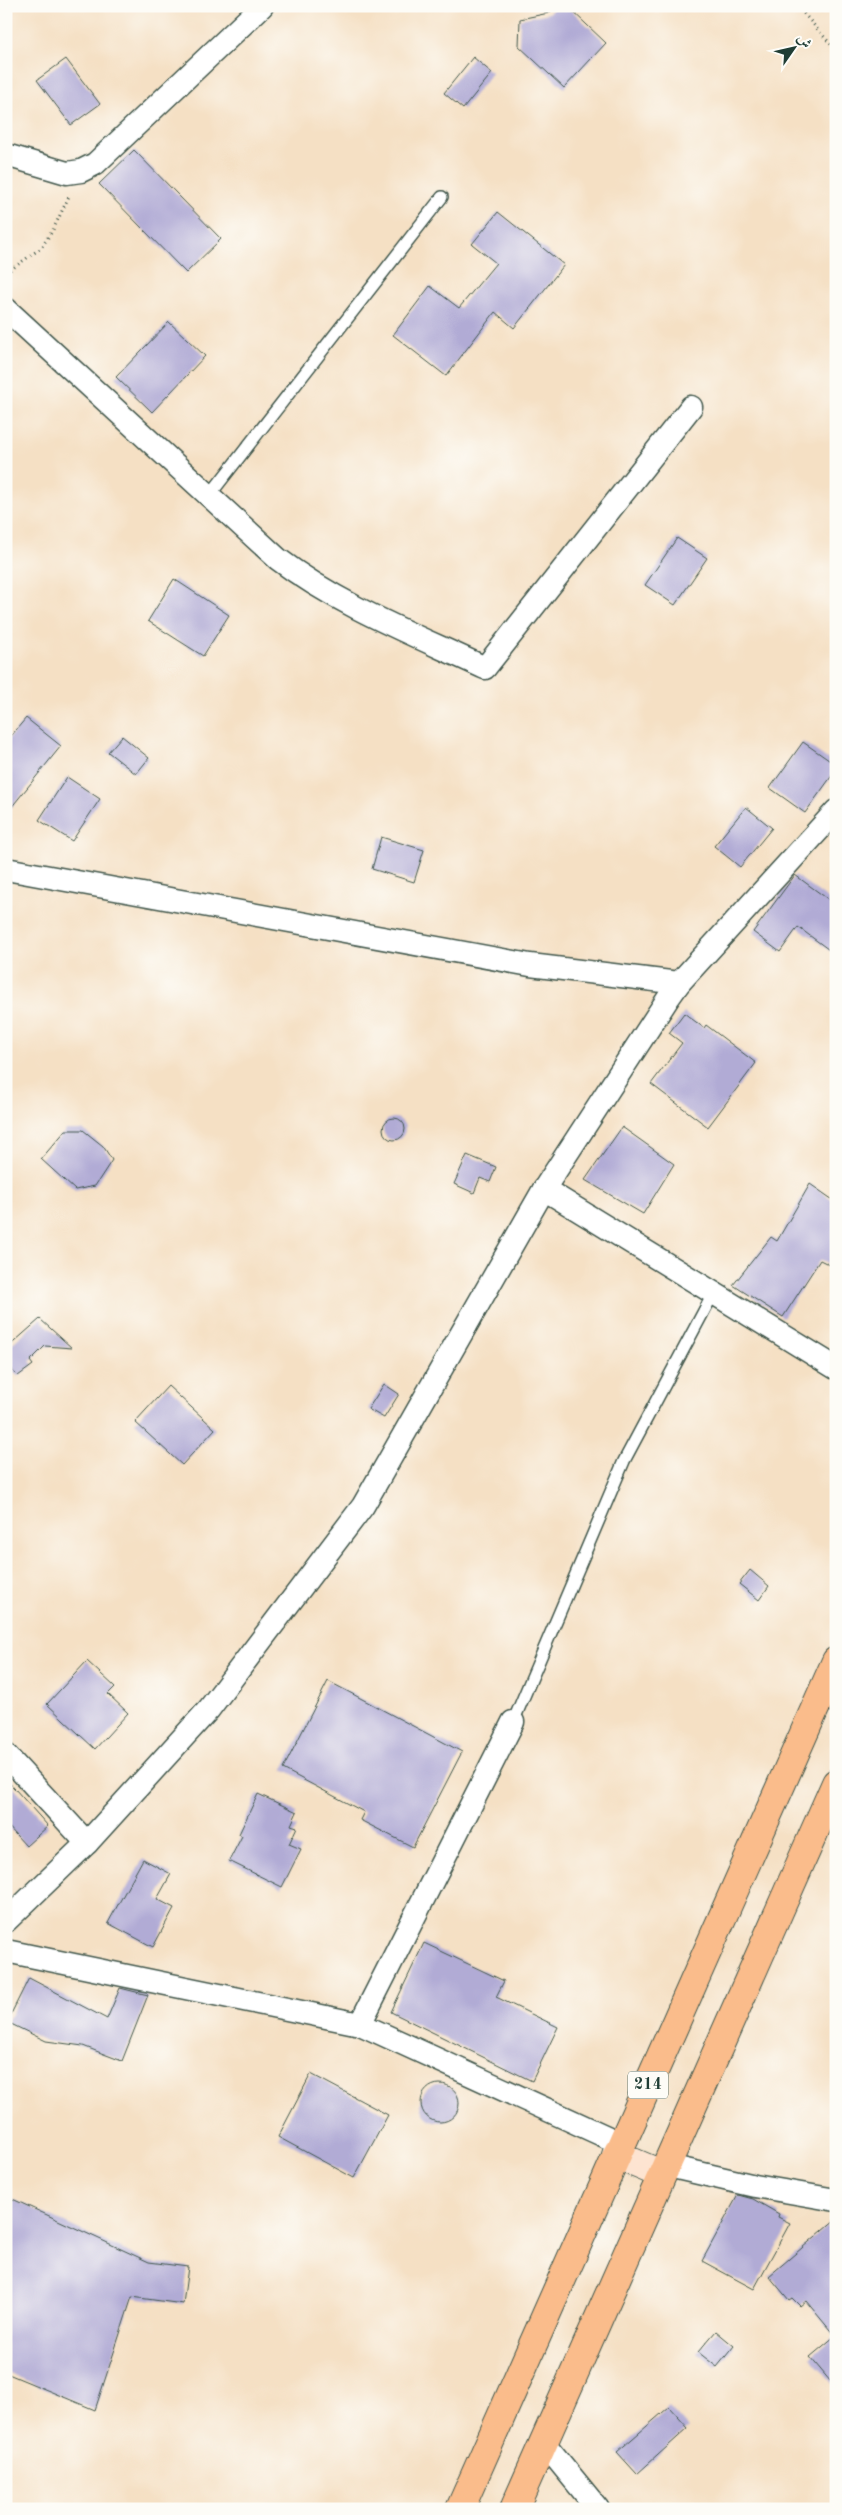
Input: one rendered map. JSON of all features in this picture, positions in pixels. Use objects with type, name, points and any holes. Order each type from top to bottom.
[{"type":"highway","name":"214","points":[[460,2509],[836,1661]]},
{"type":"highway","name":"214","points":[[514,2509],[662,2170],[836,1783]]},
{"type":"street","points":[[6,155],[67,173],[81,172],[95,164],[262,6]]},
{"type":"street","points":[[6,309],[278,559],[304,579],[335,596],[485,668],[691,407]]},
{"type":"street","points":[[6,1921],[87,1843],[209,1709],[363,1506],[544,1189],[679,983],[836,811]]},
{"type":"street","points":[[6,869],[530,965],[679,983]]},
{"type":"street","points":[[544,1189],[836,1368]]},
{"type":"street","points":[[360,2024],[513,1722]]},
{"type":"street","points":[[6,1755],[87,1843]]},
{"type":"street","points":[[6,1951],[360,2024],[662,2170],[836,2200]]},
{"type":"street","points":[[544,2443],[598,2509]]},
{"type":"lane","points":[[209,496],[442,197]]},
{"type":"lane","points":[[513,1722],[624,1461],[713,1294]]},
{"type":"path","points":[[797,6],[836,50]]},
{"type":"path","points":[[6,273],[41,248],[53,230],[81,172]]},
{"type":"building","points":[[556,6],[567,6],[606,43],[564,88],[519,46],[520,19],[549,13]]},
{"type":"building","points":[[473,57],[492,73],[463,109],[444,93]]},
{"type":"building","points":[[66,59],[100,104],[71,125],[37,80]]},
{"type":"building","points":[[134,150],[221,239],[186,273],[99,184]]},
{"type":"building","points":[[498,212],[564,265],[514,328],[495,312],[446,376],[393,335],[430,286],[459,308],[496,263],[472,244]]},
{"type":"building","points":[[169,322],[205,356],[152,412],[116,377]]},
{"type":"building","points":[[677,538],[707,558],[675,605],[645,585]]},
{"type":"building","points":[[174,579],[229,615],[203,656],[148,621]]},
{"type":"building","points":[[26,718],[61,746],[6,814],[6,742]]},
{"type":"building","points":[[122,736],[149,758],[136,774],[108,752]]},
{"type":"building","points":[[803,742],[836,765],[836,770],[805,813],[770,788]]},
{"type":"building","points":[[67,777],[100,799],[72,841],[39,820]]},
{"type":"building","points":[[746,807],[772,828],[740,867],[714,846]]},
{"type":"building","points":[[381,837],[424,850],[414,882],[372,869]]},
{"type":"building","points":[[795,875],[836,905],[836,955],[798,927],[780,952],[753,932]]},
{"type":"building","points":[[684,1013],[704,1028],[706,1025],[756,1063],[708,1127],[651,1084],[682,1043],[669,1033]]},
{"type":"building","points":[[394,1118],[402,1121],[405,1129],[402,1137],[394,1140],[386,1137],[383,1129],[386,1121]]},
{"type":"building","points":[[622,1127],[674,1164],[643,1214],[585,1180]]},
{"type":"building","points":[[66,1130],[83,1130],[103,1146],[112,1160],[95,1186],[75,1190],[41,1159]]},
{"type":"building","points":[[467,1155],[496,1167],[490,1182],[480,1178],[474,1193],[454,1184]]},
{"type":"building","points":[[810,1184],[836,1202],[836,1268],[820,1260],[783,1317],[733,1285],[771,1237],[777,1241]]},
{"type":"building","points":[[40,1319],[72,1348],[45,1346],[30,1361],[33,1365],[18,1376],[6,1365],[6,1349]]},
{"type":"building","points":[[384,1384],[399,1394],[384,1418],[368,1409]]},
{"type":"building","points":[[168,1386],[215,1429],[182,1465],[135,1422]]},
{"type":"building","points":[[750,1570],[769,1586],[759,1600],[739,1584]]},
{"type":"building","points":[[87,1661],[115,1687],[108,1694],[128,1713],[95,1749],[47,1704]]},
{"type":"building","points":[[328,1681],[462,1752],[413,1847],[360,1820],[364,1812],[283,1769]]},
{"type":"building","points":[[6,1779],[48,1826],[26,1846],[6,1824]]},
{"type":"building","points":[[258,1794],[297,1812],[291,1825],[297,1827],[289,1844],[301,1849],[282,1887],[229,1861],[242,1836],[239,1834]]},
{"type":"building","points":[[143,1859],[171,1874],[157,1899],[174,1908],[153,1947],[108,1923]]},
{"type":"building","points":[[424,1943],[504,1981],[496,1997],[558,2027],[532,2081],[391,2012]]},
{"type":"building","points":[[29,1978],[107,2019],[120,1988],[148,1995],[122,2061],[83,2046],[46,2041],[7,2022]]},
{"type":"building","points":[[311,2074],[388,2115],[354,2178],[278,2137]]},
{"type":"building","points":[[440,2084],[453,2090],[459,2103],[453,2116],[440,2122],[427,2116],[421,2103],[427,2090]]},
{"type":"building","points":[[738,2195],[753,2199],[779,2214],[778,2217],[790,2223],[754,2289],[702,2261]]},
{"type":"building","points":[[6,2196],[149,2262],[188,2267],[183,2304],[132,2297],[95,2410],[6,2373]]},
{"type":"building","points":[[836,2219],[836,2388],[810,2357],[835,2336],[806,2301],[800,2306],[792,2298],[789,2300],[769,2276]]},
{"type":"building","points":[[716,2331],[734,2346],[717,2367],[698,2352]]},
{"type":"building","points":[[669,2407],[688,2428],[637,2474],[617,2452]]}]
